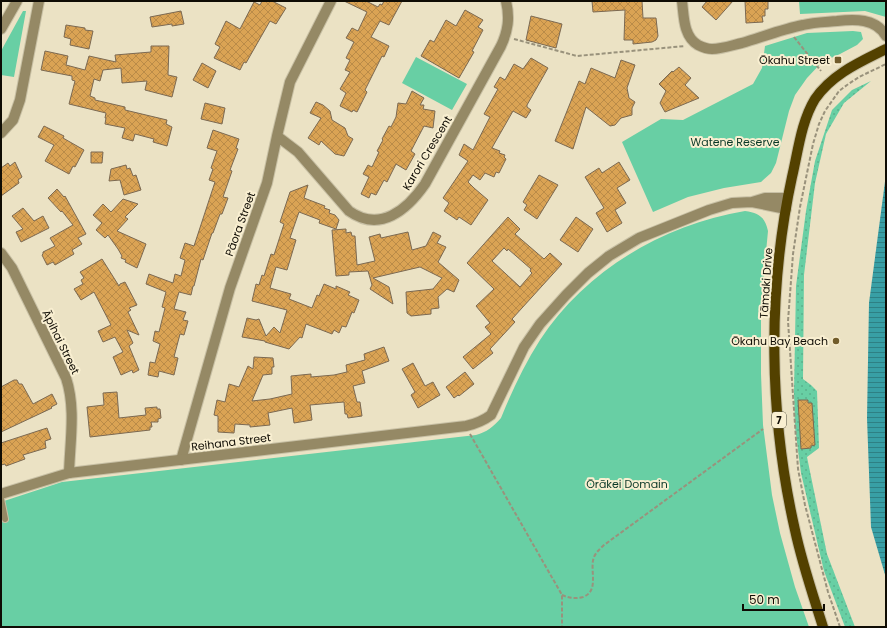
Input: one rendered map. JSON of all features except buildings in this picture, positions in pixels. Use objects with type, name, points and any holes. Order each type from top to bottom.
[{"type":"main road","name":"Tāmaki Drive","points":[[822,627],[795,530],[784,471],[779,428],[775,339],[779,266],[788,198],[802,131],[810,110],[822,90],[838,75],[886,49]]},
{"type":"street","points":[[1,29],[17,1]]},
{"type":"street","points":[[1,133],[13,120],[20,100],[39,1]]},
{"type":"street","name":"Pāora Street","points":[[181,460],[230,288],[267,183],[290,82],[331,1]]},
{"type":"street","name":"Karori Crescent","points":[[277,136],[298,152],[349,211],[363,219],[378,220],[395,214],[411,202],[425,184],[506,37],[509,19],[506,1]]},
{"type":"street","points":[[682,1],[688,34],[694,42],[708,49],[729,46],[804,25],[849,20],[862,20],[875,25],[881,29],[886,36]]},
{"type":"street","points":[[752,202],[765,198],[788,198]]},
{"type":"street","points":[[752,202],[786,209]]},
{"type":"street","name":"Reihana Street","points":[[1,494],[69,473],[466,426],[484,420],[491,415],[524,347],[540,324],[583,278],[609,256],[639,238],[709,210],[732,203],[752,202]]},
{"type":"street","name":"Āpihai Street","points":[[1,253],[12,268],[66,378],[72,406],[69,473]]},
{"type":"lane","points":[[1,499],[5,519]]},
{"type":"path","points":[[793,35],[820,71]]},
{"type":"path","points":[[506,37],[576,56],[688,46]]},
{"type":"path","points":[[840,627],[828,592],[805,505],[798,469],[788,321],[792,254],[813,144],[825,110],[839,91],[859,77],[886,64]]},
{"type":"path","points":[[466,426],[562,595],[562,627]]},
{"type":"path","points":[[562,595],[570,598],[577,598],[588,594],[592,589],[594,558],[596,553],[604,545],[763,429]]},
{"type":"green space","points":[[799,1],[886,1],[886,17],[865,11],[800,14]]},
{"type":"green space","points":[[23,11],[26,11],[14,77],[1,75],[1,51]]},
{"type":"green space","name":"Watene Reserve","points":[[861,32],[863,39],[857,45],[822,62],[807,78],[795,95],[789,111],[776,163],[771,173],[761,182],[724,188],[688,197],[653,212],[622,142],[661,119],[683,120],[753,84],[762,68],[765,46],[807,33]]},
{"type":"green space","points":[[416,57],[467,84],[452,110],[402,83]]},
{"type":"green space","points":[[871,81],[844,103],[826,134],[815,183],[804,275],[803,379],[817,391],[819,448],[807,457],[827,554],[855,627],[845,627],[824,571],[801,473],[795,427],[794,392],[796,286],[806,211],[815,161],[832,110],[852,90]]},
{"type":"green space","name":"Ōrākei Domain","points":[[745,211],[761,216],[768,231],[761,305],[763,425],[772,495],[780,533],[795,587],[809,627],[1,627],[1,502],[62,482],[480,434],[490,429],[501,418],[529,359],[540,340],[558,315],[603,272],[629,254],[656,239],[715,217]]},
{"type":"water","points":[[886,174],[886,578],[871,527],[867,418],[869,303]]},
{"type":"place","name":"Ōkahu Street","points":[[838,60]]},
{"type":"place","name":"Ōkahu Bay Beach","points":[[836,341]]}]
